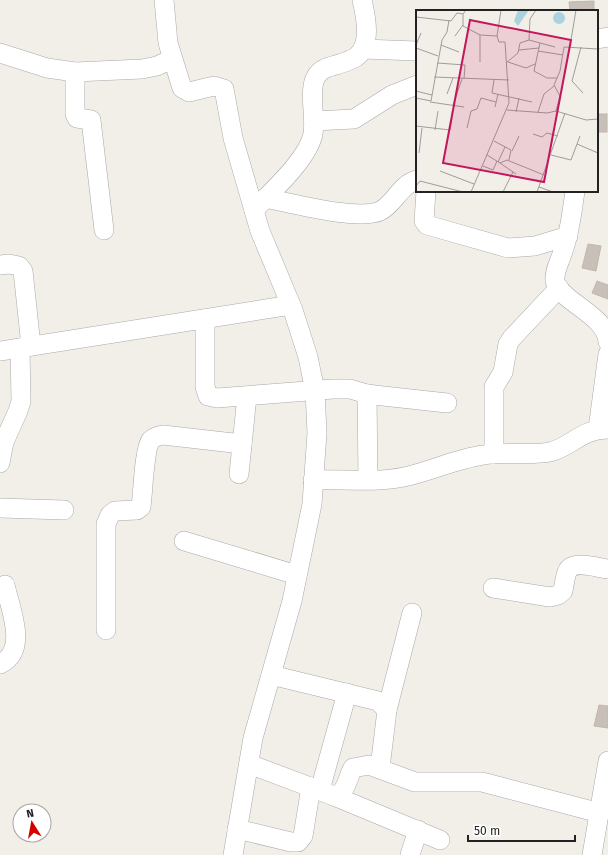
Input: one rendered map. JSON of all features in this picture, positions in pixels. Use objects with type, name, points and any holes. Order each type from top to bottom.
[{"type":"street","points":[[164,0],[166,31],[165,63],[182,88],[189,92],[214,86],[224,89],[233,138],[260,204],[269,256],[302,333],[315,391],[317,433],[312,504],[287,572],[292,601],[254,738],[232,855]]},
{"type":"street","points":[[260,204],[298,161],[307,148],[313,135],[314,121],[312,84],[316,75],[324,68],[356,57],[363,49],[367,23],[362,0]]},
{"type":"street","points":[[598,39],[608,37]]},
{"type":"street","points":[[363,49],[416,51]]},
{"type":"street","points":[[0,53],[47,68],[75,72],[142,69],[165,63]]},
{"type":"street","points":[[75,72],[75,114],[77,118],[91,120],[104,230]]},
{"type":"street","points":[[314,121],[354,119],[392,95],[416,86]]},
{"type":"street","points":[[260,204],[358,213],[375,212],[387,206],[404,187],[416,181]]},
{"type":"street","points":[[426,192],[424,221],[427,225],[508,248],[535,246],[568,236]]},
{"type":"street","points":[[575,192],[568,236],[555,273],[555,282],[559,288],[605,330],[608,342]]},
{"type":"street","points":[[0,264],[19,266],[23,271],[25,347],[21,401],[4,442],[0,463]]},
{"type":"street","points":[[494,454],[494,387],[503,372],[508,344],[559,288]]},
{"type":"street","points":[[0,351],[290,305]]},
{"type":"street","points":[[204,319],[206,393],[208,396],[217,398],[350,389],[367,394],[447,403]]},
{"type":"street","points":[[313,480],[387,480],[404,477],[464,459],[494,454],[548,452],[560,449],[586,432],[603,429],[608,354]]},
{"type":"street","points":[[367,394],[368,479]]},
{"type":"street","points":[[239,474],[247,396]]},
{"type":"street","points":[[106,630],[106,524],[115,511],[137,510],[141,507],[147,452],[151,440],[155,437],[163,435],[242,444]]},
{"type":"street","points":[[0,508],[64,510]]},
{"type":"street","points":[[184,541],[287,572]]},
{"type":"street","points":[[493,588],[550,597],[558,595],[563,591],[567,570],[572,566],[579,565],[608,569]]},
{"type":"street","points":[[0,664],[6,661],[13,654],[16,643],[16,632],[5,585]]},
{"type":"street","points":[[380,768],[387,710],[412,613]]},
{"type":"street","points":[[271,674],[378,700],[387,710]]},
{"type":"street","points":[[237,829],[291,842],[298,842],[303,836],[322,791],[346,693]]},
{"type":"street","points":[[592,855],[608,761]]},
{"type":"street","points":[[249,764],[322,791],[440,840]]},
{"type":"street","points":[[322,791],[340,795],[344,791],[353,768],[369,765],[415,782],[482,782],[600,813]]},
{"type":"street","points":[[410,855],[418,830]]},
{"type":"building","points":[[594,1],[594,10],[570,10],[569,2]]},
{"type":"building","points":[[598,114],[607,114],[607,132],[598,132]]},
{"type":"building","points":[[588,244],[601,246],[596,271],[582,268]]},
{"type":"building","points":[[597,281],[608,285],[608,299],[592,293]]},
{"type":"building","points":[[599,705],[608,706],[608,728],[594,726]]}]
